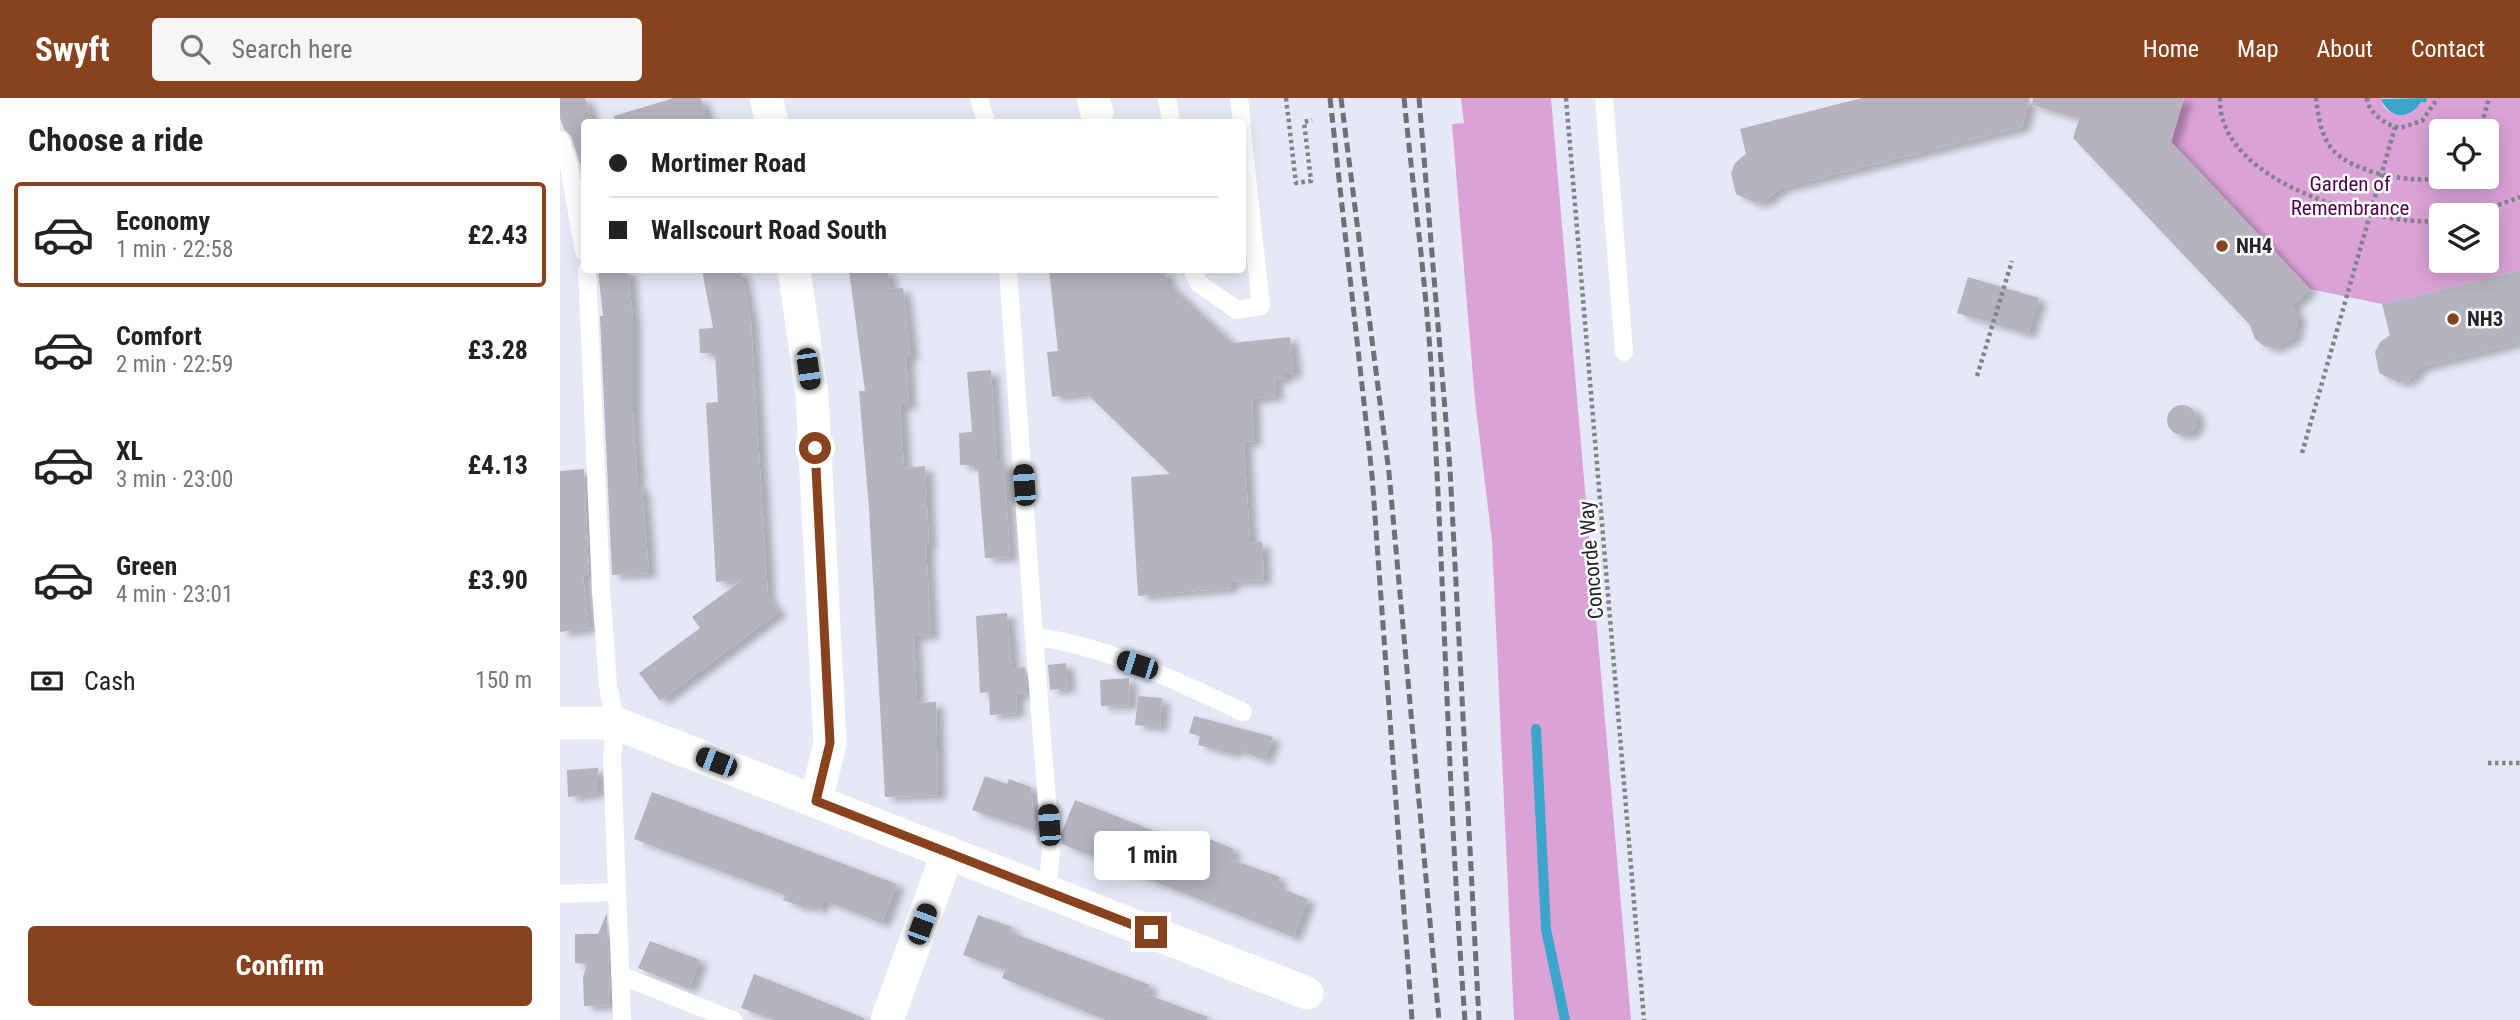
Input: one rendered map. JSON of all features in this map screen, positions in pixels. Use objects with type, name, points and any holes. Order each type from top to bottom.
[{"type":"street","points":[[766,98],[771,119]]},
{"type":"street","points":[[794,273],[812,394],[830,743],[816,801]]},
{"type":"street","points":[[560,723],[615,723],[1307,993]]},
{"type":"street","points":[[887,1020],[948,852]]},
{"type":"lane","points":[[979,98],[985,119]]},
{"type":"lane","points":[[1167,98],[1170,119]]},
{"type":"lane","points":[[1239,98],[1242,119]]},
{"type":"lane","points":[[1604,98],[1624,352]]},
{"type":"lane","points":[[560,140],[569,166],[581,235]]},
{"type":"lane","points":[[1194,273],[1198,283],[1237,310],[1261,306],[1246,168]]},
{"type":"lane","points":[[587,273],[601,590],[608,686],[615,723],[612,760],[622,1020]]},
{"type":"lane","points":[[1008,273],[1051,852],[1047,891]]},
{"type":"lane","points":[[1034,637],[1055,639],[1137,665],[1243,712]]},
{"type":"lane","points":[[560,894],[617,892]]},
{"type":"lane","points":[[620,975],[733,1020]]},
{"type":"path","points":[[1286,98],[1296,183],[1311,181],[1304,122],[1312,120]]},
{"type":"path","name":"Concorde Way","points":[[1566,98],[1644,1020]]},
{"type":"path","points":[[2220,98],[2220,113],[2228,133],[2254,167],[2308,193],[2370,214],[2429,221]]},
{"type":"path","points":[[2316,98],[2322,130],[2333,151],[2342,159],[2381,175],[2422,181],[2429,180]]},
{"type":"path","points":[[2367,98],[2368,106],[2376,115],[2395,127],[2422,121],[2438,98]]},
{"type":"path","points":[[2483,119],[2489,98]]},
{"type":"path","points":[[2302,453],[2395,127]]},
{"type":"path","points":[[2499,205],[2520,197]]},
{"type":"path","points":[[1977,376],[2012,261]]},
{"type":"path","points":[[2488,762],[2520,762]]},
{"type":"green space","points":[[1461,98],[1551,98],[1631,1020],[1514,1020],[1492,541],[1475,400],[1452,124],[1464,123]]},
{"type":"green space","name":"Garden of Remembrance","points":[[2184,98],[2381,98],[2384,107],[2389,111],[2404,115],[2413,111],[2421,102],[2426,103],[2427,98],[2520,98],[2520,270],[2382,304],[2310,289],[2171,142]]},
{"type":"water","points":[[2427,98],[2426,103],[2421,102],[2406,115],[2389,111],[2381,99]]},
{"type":"building","points":[[560,98],[585,98],[592,119],[581,119],[581,168],[571,136],[564,129],[560,118]]},
{"type":"building","points":[[674,98],[701,98],[707,119],[614,119],[614,116]]},
{"type":"building","points":[[1862,98],[2030,98],[2022,127],[1781,188],[1766,200],[1756,203],[1736,194],[1731,173],[1735,163],[1746,154],[1740,129]]},
{"type":"building","points":[[2033,98],[2184,98],[2171,142],[2310,289],[2292,306],[2298,317],[2294,338],[2274,348],[2264,346],[2255,339],[2250,325],[2073,138],[2079,119],[2032,105]]},
{"type":"building","name":"NH3","points":[[2520,270],[2520,342],[2420,367],[2409,380],[2398,382],[2379,373],[2375,352],[2380,342],[2390,335],[2382,304]]},
{"type":"building","points":[[598,273],[628,273],[633,320],[633,411],[638,488],[642,487],[649,573],[612,575],[600,316],[603,316]]},
{"type":"building","points":[[703,273],[742,273],[751,322],[768,597],[779,612],[660,701],[639,673],[700,628],[692,617],[742,580],[716,582],[706,403],[718,402],[715,353],[700,353],[699,329],[713,328]]},
{"type":"building","points":[[849,273],[887,273],[890,289],[903,288],[911,356],[906,357],[909,405],[900,405],[904,468],[925,466],[931,635],[914,636],[917,703],[936,702],[938,795],[885,797],[869,508],[859,391],[865,391]]},
{"type":"building","points":[[1049,273],[1166,273],[1167,282],[1232,343],[1290,337],[1294,373],[1275,379],[1276,396],[1252,399],[1254,441],[1244,442],[1250,543],[1262,542],[1264,580],[1230,582],[1231,588],[1138,596],[1131,477],[1170,474],[1086,393],[1052,397],[1047,352],[1058,351]]},
{"type":"building","points":[[1968,277],[2039,298],[2028,334],[1957,313]]},
{"type":"building","points":[[991,370],[997,463],[1004,462],[1010,557],[985,558],[978,470],[975,470],[975,465],[960,465],[959,433],[972,432],[967,372]]},
{"type":"building","points":[[2182,405],[2193,409],[2197,420],[2193,431],[2182,435],[2171,431],[2167,420],[2171,409]]},
{"type":"building","points":[[584,469],[589,576],[583,576],[589,628],[560,632],[560,471]]},
{"type":"building","points":[[1007,613],[1012,669],[1025,667],[1027,693],[1016,694],[1017,713],[990,715],[989,692],[980,693],[976,616]]},
{"type":"building","points":[[1066,663],[1068,688],[1050,690],[1048,665]]},
{"type":"building","points":[[1129,678],[1130,705],[1101,706],[1100,680]]},
{"type":"building","points":[[1138,696],[1162,698],[1160,727],[1135,725]]},
{"type":"building","points":[[1194,716],[1273,737],[1265,760],[1235,749],[1234,754],[1198,745],[1200,736],[1189,733]]},
{"type":"building","points":[[598,768],[598,793],[568,797],[567,770]]},
{"type":"building","points":[[985,776],[1007,784],[1009,779],[1031,787],[1035,831],[972,810]]},
{"type":"building","points":[[652,792],[897,884],[882,923],[823,900],[819,910],[807,905],[806,908],[783,900],[785,895],[634,839]]},
{"type":"building","points":[[1075,800],[1203,850],[1207,838],[1234,849],[1230,859],[1280,877],[1277,887],[1308,899],[1293,937],[1062,844],[1061,834]]},
{"type":"building","points":[[607,913],[610,1005],[584,1006],[583,977],[587,964],[575,963],[575,934],[598,934]]},
{"type":"building","points":[[978,915],[1012,927],[1010,932],[1150,985],[1146,994],[1208,1017],[1207,1020],[1106,1020],[1002,978],[1005,970],[963,955]]},
{"type":"building","points":[[650,941],[700,960],[689,989],[638,968]]},
{"type":"building","points":[[754,974],[864,1020],[774,1020],[741,1008]]},
{"type":"waterway","points":[[1536,729],[1546,929],[1565,1020]]},
{"type":"railway","points":[[1330,98],[1372,475],[1412,1020]]},
{"type":"railway","points":[[1341,98],[1389,473],[1439,1020]]},
{"type":"railway","points":[[1404,98],[1431,360],[1465,1020]]},
{"type":"railway","points":[[1419,98],[1450,469],[1479,1020]]},
{"type":"place","name":"NH4","points":[[2222,246]]},
{"type":"place","name":"NH3","points":[[2453,319]]},
{"type":"route","points":[[815,448],[830,743],[816,801],[1151,932]]}]
